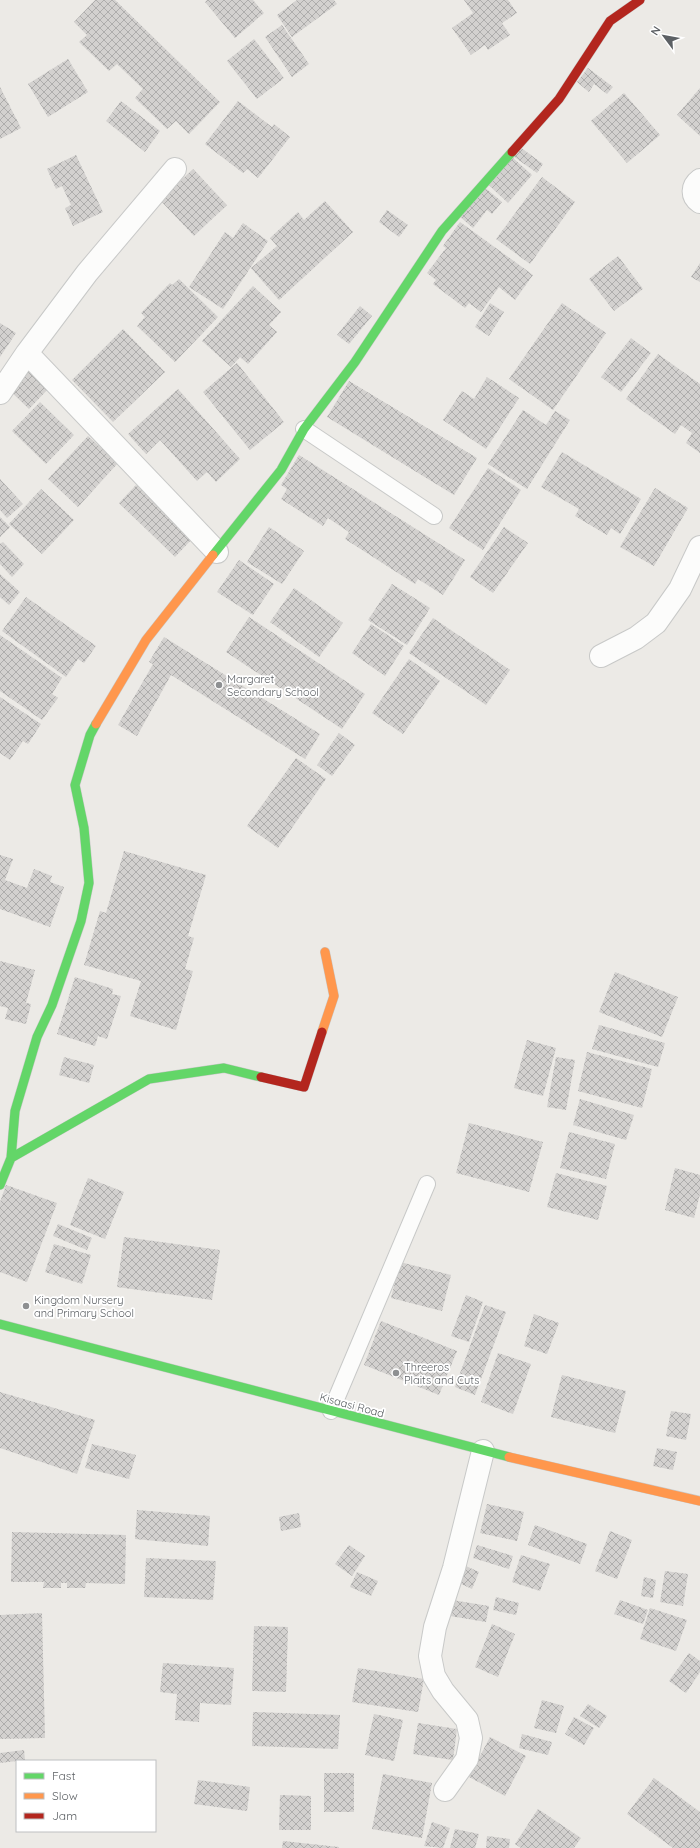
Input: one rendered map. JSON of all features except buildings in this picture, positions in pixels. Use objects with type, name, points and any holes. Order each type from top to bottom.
[{"type":"street","points":[[0,1185],[11,1158],[15,1111],[37,1037],[52,1005],[81,921],[89,883],[84,828],[75,785],[90,735],[146,640],[281,470],[304,429],[355,362],[442,231],[559,99],[610,21],[640,0]]},
{"type":"street","points":[[0,393],[27,353],[87,273],[175,169]]},
{"type":"street","points":[[700,180],[695,184],[693,192],[695,198],[700,202]]},
{"type":"street","points":[[27,353],[217,552]]},
{"type":"street","points":[[602,656],[636,638],[656,623],[680,589],[700,547]]},
{"type":"street","points":[[11,1158],[150,1080],[224,1068],[304,1087],[334,996],[325,952]]},
{"type":"street","name":"Kisaasi Road","points":[[0,1324],[331,1412],[546,1467],[700,1501]]},
{"type":"street","points":[[445,1790],[467,1759],[471,1738],[467,1720],[443,1691],[434,1676],[430,1656],[435,1627],[454,1568],[483,1451]]},
{"type":"lane","points":[[304,429],[434,516]]},
{"type":"lane","points":[[331,1412],[427,1184]]},
{"type":"traffic: fast","points":[[213,555],[281,470],[304,429],[355,362],[442,231],[512,152]]},
{"type":"traffic: fast","points":[[0,1185],[11,1158],[15,1111],[37,1037],[52,1005],[81,921],[89,883],[84,828],[75,785],[90,735],[96,724]]},
{"type":"traffic: fast","points":[[11,1158],[149,1079],[224,1068],[261,1077]]},
{"type":"traffic: fast","points":[[0,1324],[509,1457]]},
{"type":"traffic: slow","points":[[96,724],[146,640],[213,555]]},
{"type":"traffic: slow","points":[[322,1032],[334,996],[325,952]]},
{"type":"traffic: slow","points":[[509,1457],[700,1501]]},
{"type":"traffic: jam","points":[[512,152],[559,99],[610,21],[640,0]]},
{"type":"traffic: jam","points":[[261,1077],[304,1087],[322,1032]]},
{"type":"place","name":"Margaret Secondary School","points":[[219,685]]},
{"type":"place","name":"Kingdom Nursery and Primary School","points":[[26,1306]]},
{"type":"place","name":"Threeros Plaits and Cuts","points":[[396,1373]]}]
